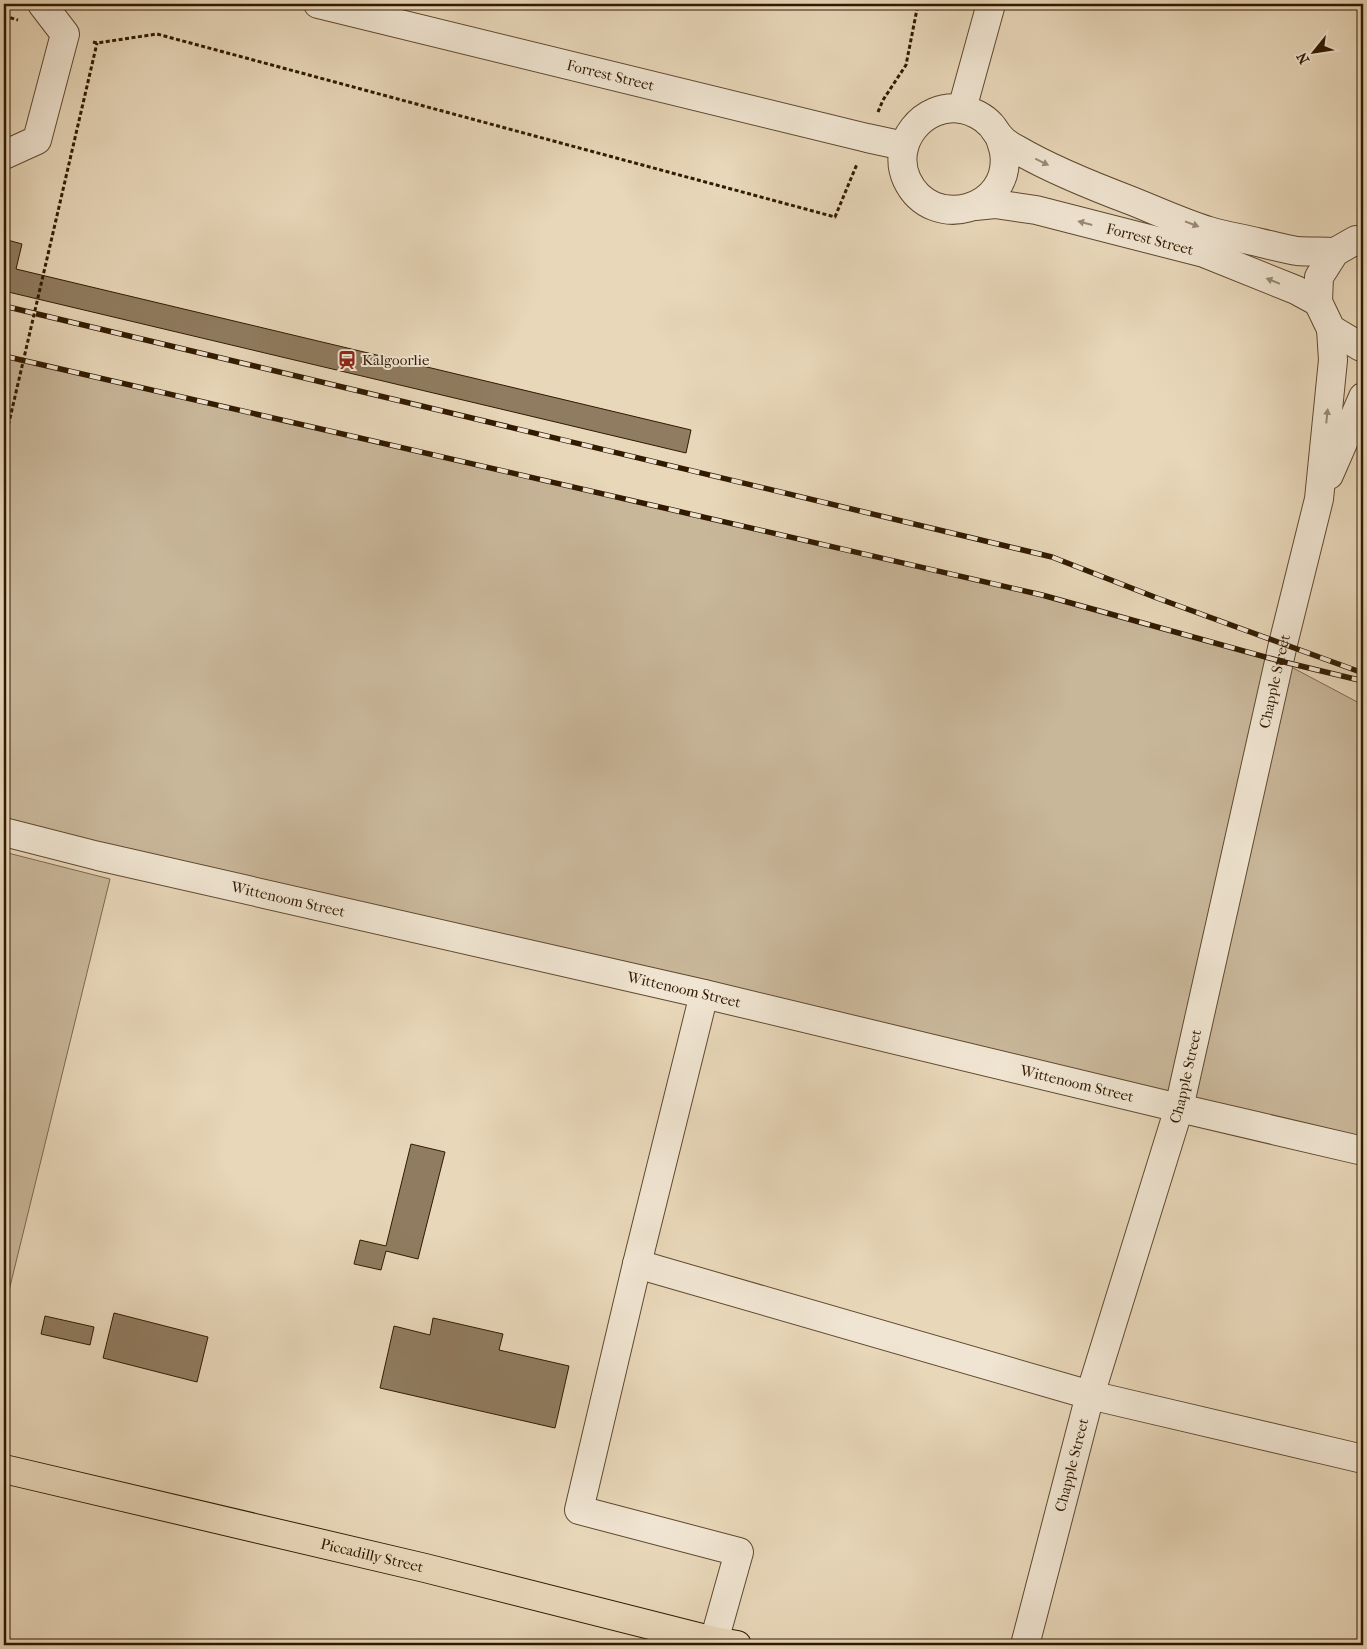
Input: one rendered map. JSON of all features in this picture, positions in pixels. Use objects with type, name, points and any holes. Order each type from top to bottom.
[{"type":"main road","name":"Piccadilly Street","points":[[4,1469],[425,1568],[726,1643]]},
{"type":"street","points":[[4,155],[37,140],[65,34],[42,4]]},
{"type":"street","name":"Forrest Street","points":[[318,4],[904,146]]},
{"type":"street","points":[[962,109],[991,4]]},
{"type":"street","points":[[946,109],[962,109],[977,114],[990,124],[1000,138],[1004,153],[1004,169],[998,185],[988,198],[975,206],[959,211],[942,210],[927,204],[914,193],[906,178],[902,162],[904,146],[910,132],[932,112],[946,109]]},
{"type":"street","name":"Forrest Street","points":[[1000,138],[1018,150],[1092,186],[1209,231],[1298,251],[1335,252]]},
{"type":"street","name":"Forrest Street","points":[[975,206],[995,204],[1036,210],[1204,254],[1296,290],[1318,302]]},
{"type":"street","points":[[1363,240],[1356,240],[1335,252],[1319,277],[1318,302],[1331,329],[1361,347],[1363,346]]},
{"type":"street","name":"Chapple Street","points":[[1025,1645],[1090,1395],[1179,1108],[1283,644],[1319,499],[1333,360],[1331,329]]},
{"type":"street","name":"Chapple Street","points":[[1319,499],[1363,397]]},
{"type":"street","name":"Wittenoom Street","points":[[4,832],[98,856],[704,994],[1363,1151]]},
{"type":"street","points":[[704,994],[637,1264],[579,1510],[739,1552],[726,1643]]},
{"type":"street","points":[[637,1264],[1090,1395],[1363,1459]]},
{"type":"path","points":[[883,100],[906,65],[918,4]]},
{"type":"path","points":[[4,444],[97,43],[157,34],[834,217],[848,187]]},
{"type":"shaded area","points":[[4,356],[1042,595],[1280,661],[1363,705],[1363,1152],[4,832]]},
{"type":"shaded area","points":[[4,852],[110,879],[4,1311]]},
{"type":"building","name":"Kalgoorlie","points":[[4,239],[22,244],[16,269],[691,430],[686,453],[4,291]]},
{"type":"building","points":[[411,1144],[445,1152],[418,1259],[386,1251],[381,1270],[354,1264],[360,1240],[386,1246]]},
{"type":"building","points":[[114,1313],[208,1337],[197,1382],[103,1358]]},
{"type":"building","points":[[45,1316],[94,1327],[90,1345],[41,1334]]},
{"type":"building","points":[[433,1318],[503,1334],[499,1350],[569,1366],[555,1428],[380,1388],[394,1326],[430,1335]]},
{"type":"railway","points":[[4,306],[1052,557],[1157,598],[1363,673]]},
{"type":"railway","points":[[4,356],[1042,595],[1280,661],[1363,681]]},
{"type":"place","name":"Kalgoorlie","points":[[347,360]]}]
